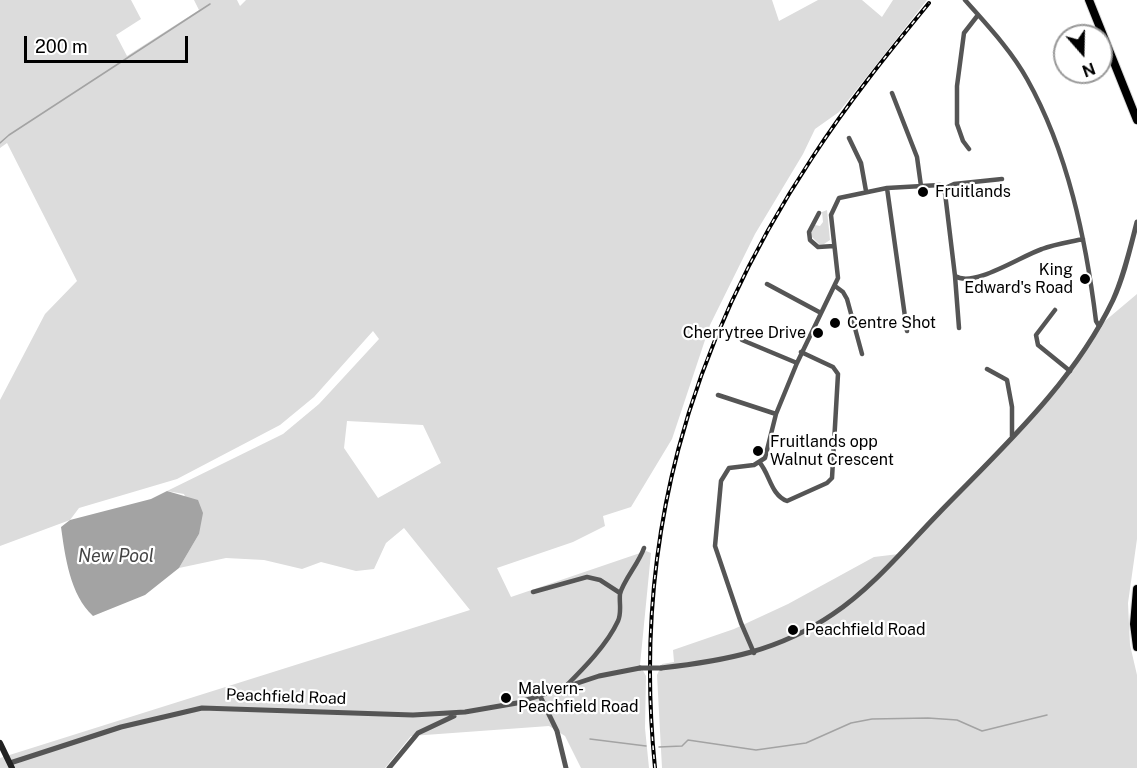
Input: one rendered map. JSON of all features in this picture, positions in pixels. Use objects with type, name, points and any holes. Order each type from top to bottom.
[{"type":"highway","points":[[1091,1],[1137,120]]},
{"type":"highway","points":[[1137,589],[1137,647]]},
{"type":"main road","points":[[0,743],[11,765]]},
{"type":"street","points":[[965,0],[1006,46],[1027,78],[1044,113],[1083,239],[1096,321],[1099,326]]},
{"type":"street","points":[[969,149],[963,141],[957,124],[957,86],[964,33],[978,15]]},
{"type":"street","points":[[892,93],[917,157],[921,186]]},
{"type":"street","points":[[849,138],[861,163],[866,191]]},
{"type":"street","points":[[943,189],[954,184],[1002,179]]},
{"type":"street","points":[[760,463],[767,450],[776,414],[796,363],[838,278],[833,208],[839,198],[887,188],[940,185],[943,189],[955,276],[959,328]]},
{"type":"street","points":[[887,188],[907,331]]},
{"type":"street","points":[[819,213],[818,221],[809,232],[810,240],[819,247],[834,246]]},
{"type":"street","name":"Peachfield Road","points":[[11,765],[121,727],[202,708],[413,715],[465,712],[517,703],[598,676],[640,668],[661,668],[726,660],[789,638],[833,614],[898,554],[1012,436],[1070,371],[1114,298],[1137,222]]},
{"type":"street","points":[[955,276],[960,280],[977,278],[1043,249],[1083,239]]},
{"type":"street","points":[[767,284],[821,313]]},
{"type":"street","points":[[835,286],[843,292],[847,299],[862,354]]},
{"type":"street","points":[[1055,310],[1036,335],[1038,345],[1070,371]]},
{"type":"street","points":[[1043,314],[1049,318]]},
{"type":"street","points":[[1030,332],[1036,335]]},
{"type":"street","points":[[742,340],[796,363]]},
{"type":"street","points":[[760,463],[768,472],[775,492],[787,501],[819,487],[832,478],[838,374],[833,367],[801,352]]},
{"type":"street","points":[[987,369],[1007,380],[1011,399],[1012,436]]},
{"type":"street","points":[[718,395],[776,414]]},
{"type":"street","points":[[754,652],[741,623],[715,546],[724,472],[741,465],[760,463]]},
{"type":"street","name":"Peachfield Road","points":[[565,687],[618,621],[621,609],[620,593],[639,562],[644,548]]},
{"type":"street","points":[[533,592],[587,577],[600,580],[620,593]]},
{"type":"street","points":[[540,696],[556,731],[566,768]]},
{"type":"street","points":[[389,768],[418,733],[442,720],[465,712]]},
{"type":"shaded area","points":[[0,0],[131,0],[141,19],[116,35],[127,56],[199,10],[194,0],[237,0],[240,6],[246,0],[772,0],[779,21],[818,0],[862,0],[882,17],[893,0],[927,0],[839,112],[815,129],[803,154],[755,234],[710,325],[672,439],[631,507],[603,516],[605,526],[573,542],[497,568],[511,597],[646,551],[651,553],[640,665],[646,676],[645,728],[649,768],[581,768],[565,736],[549,726],[411,736],[385,768],[0,768],[0,758],[470,610],[404,528],[386,543],[374,569],[356,571],[321,562],[302,569],[264,560],[226,558],[179,568],[199,534],[184,494],[167,491],[283,434],[319,404],[379,339],[373,331],[314,397],[280,425],[177,479],[79,508],[70,520],[0,546],[0,400],[45,314],[77,281],[7,143],[0,148]],"holes":[[[347,421],[423,425],[441,463],[378,498],[344,448]]]},
{"type":"shaded area","points":[[827,210],[830,240],[819,244],[810,235],[815,225],[820,226],[823,222],[822,212]]},
{"type":"shaded area","points":[[1137,294],[1137,539],[1128,603],[1130,645],[1137,675],[1137,768],[662,768],[657,675],[662,664],[674,662],[673,650],[734,629],[788,604],[874,557],[899,554],[1048,396],[1099,326]]},
{"type":"water","name":"New Pool","points":[[167,491],[198,500],[203,513],[199,534],[179,568],[145,595],[93,616],[79,597],[70,575],[61,527],[70,520],[151,499]]},
{"type":"waterway","points":[[0,143],[210,4]]},
{"type":"waterway","points":[[659,747],[682,746],[688,740],[756,750],[806,743],[851,723],[872,719],[957,720],[982,731],[1047,715]]},
{"type":"waterway","points":[[590,739],[646,746]]},
{"type":"railway","points":[[655,768],[650,685],[652,604],[662,526],[678,449],[702,374],[732,301],[769,229],[812,158],[854,98],[929,3]]},
{"type":"place","name":"Fruitlands","points":[[923,192]]},
{"type":"place","name":"King Edward's Road","points":[[1085,279]]},
{"type":"place","name":"Centre Shot","points":[[835,323]]},
{"type":"place","name":"Cherrytree Drive","points":[[818,333]]},
{"type":"place","name":"Fruitlands opp Walnut Crescent","points":[[758,451]]},
{"type":"place","name":"Peachfield Road","points":[[793,630]]},
{"type":"place","name":"Malvern- Peachfield Road","points":[[506,698]]}]
